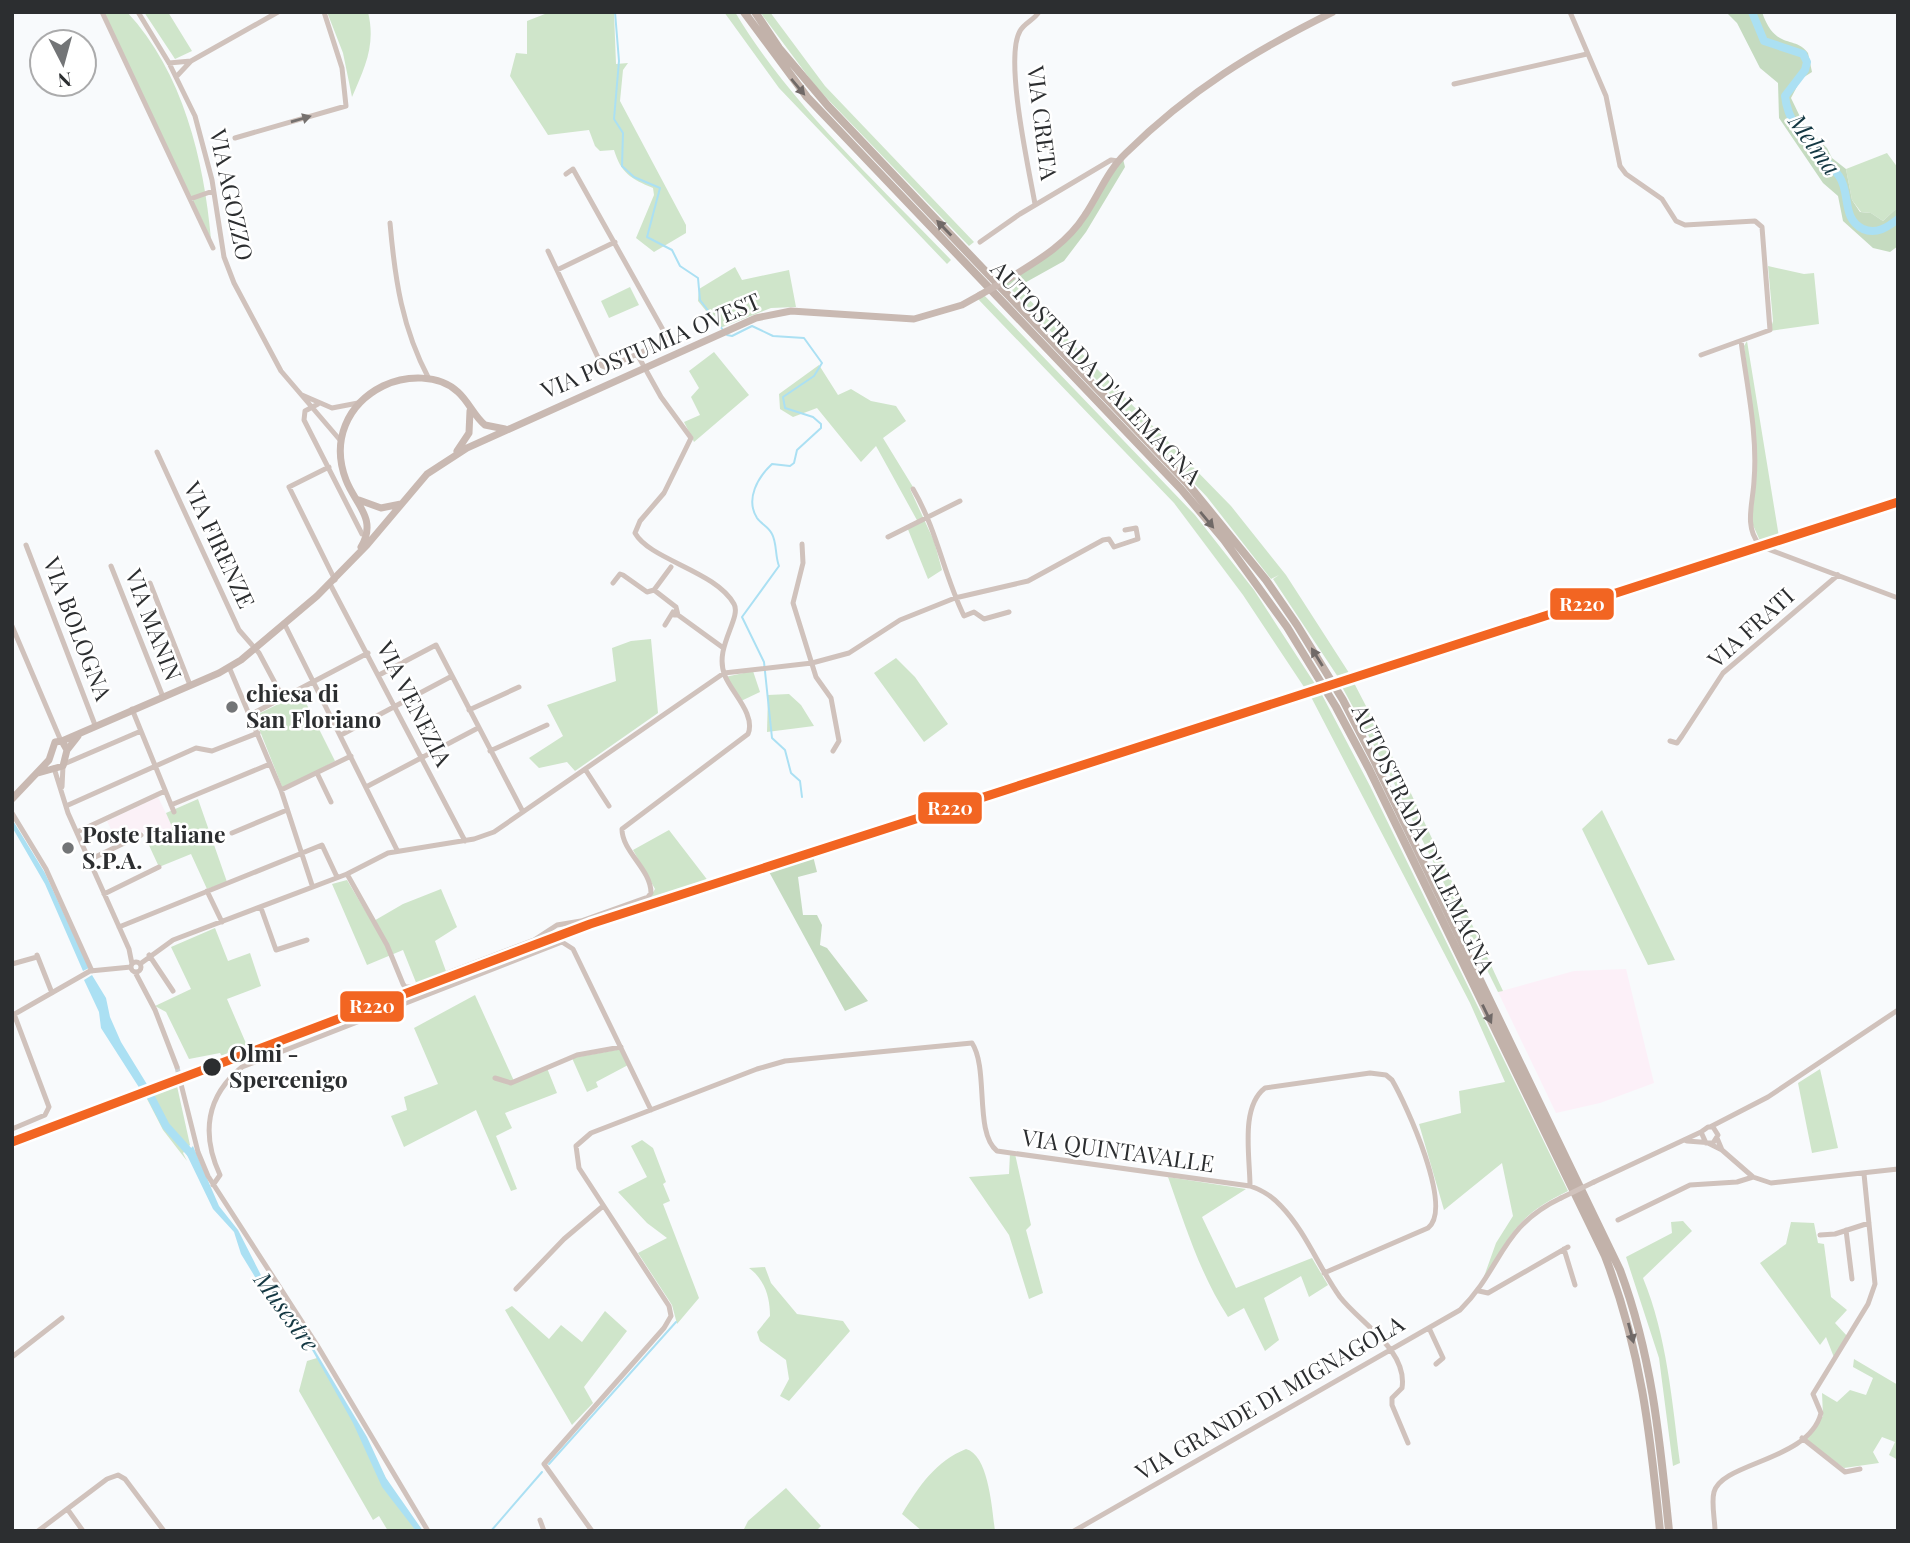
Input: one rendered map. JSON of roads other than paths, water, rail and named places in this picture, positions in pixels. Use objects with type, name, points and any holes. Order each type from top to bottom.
[{"type":"highway","name":"AUTOSTRADA D'ALEMAGNA","points":[[744,12],[807,97],[1181,489],[1255,582],[1318,676],[1369,769],[1605,1256],[1626,1315],[1644,1386],[1660,1531]]},
{"type":"highway","name":"AUTOSTRADA D'ALEMAGNA","points":[[755,12],[779,48],[828,106],[1209,507],[1266,580],[1327,673],[1380,771],[1620,1270],[1639,1323],[1652,1381],[1669,1531]]},
{"type":"main road","name":"VIA POSTUMIA OVEST","points":[[60,741],[229,667],[333,582],[427,474],[454,454],[635,370],[756,318],[791,311],[833,311],[914,319],[928,317],[980,295],[1008,279],[1064,241],[1085,215],[1118,161],[1172,110],[1217,75],[1333,12]]},
{"type":"main road","points":[[340,440],[344,425],[358,403],[387,384],[402,380],[429,379],[449,384],[485,425],[498,429],[513,427]]},
{"type":"main road","name":"VIA POSTUMIA OVEST","points":[[454,454],[469,433],[470,408]]},
{"type":"main road","name":"VIA POSTUMIA OVEST","points":[[340,440],[345,479],[368,520],[368,533],[349,565]]},
{"type":"main road","points":[[358,499],[381,508],[401,504]]},
{"type":"main road","name":"VIA POSTUMIA OVEST","points":[[66,750],[84,731]]},
{"type":"main road","points":[[12,799],[49,760],[60,741],[66,750],[60,766]]},
{"type":"main road","points":[[49,760],[60,766]]},
{"type":"main road","points":[[37,774],[60,766]]},
{"type":"street","name":"VIA AGOZZO","points":[[102,12],[213,248]]},
{"type":"street","name":"VIA AGOZZO","points":[[138,12],[169,63],[195,116],[213,191],[223,257],[234,283],[292,386],[340,440]]},
{"type":"street","points":[[176,77],[191,61],[278,12]]},
{"type":"street","points":[[235,138],[346,106],[342,68],[324,12]]},
{"type":"street","name":"VIA CRETA","points":[[1035,204],[1018,100],[1016,57],[1020,31],[1039,12]]},
{"type":"street","points":[[1570,12],[1606,96],[1618,158],[1626,174],[1662,199],[1676,221],[1685,225],[1760,223],[1772,326],[1765,333],[1700,355]]},
{"type":"street","points":[[1454,84],[1587,54]]},
{"type":"street","points":[[169,63],[191,61]]},
{"type":"street","points":[[980,242],[1035,204],[1111,160],[1118,161]]},
{"type":"street","points":[[548,251],[603,366],[607,368],[665,341],[667,337],[573,169],[566,174]]},
{"type":"street","points":[[190,199],[213,191]]},
{"type":"street","points":[[390,223],[401,310],[407,332],[429,379]]},
{"type":"street","points":[[556,270],[615,242]]},
{"type":"street","points":[[1741,341],[1756,457],[1750,524],[1753,536],[1762,546],[1898,598]]},
{"type":"street","points":[[347,874],[387,944],[403,984],[405,987],[411,986],[534,940],[557,925],[581,921],[648,897],[651,894],[650,883],[623,838],[622,829],[748,734],[749,723],[724,673],[722,647],[736,615],[733,602],[691,568],[653,548],[635,533],[640,521],[664,493],[691,438],[661,397],[637,354]]},
{"type":"street","points":[[635,370],[637,354]]},
{"type":"street","name":"VIA AGOZZO","points":[[292,386],[318,404]]},
{"type":"street","points":[[358,403],[341,408],[318,404],[308,407],[303,414],[362,534]]},
{"type":"street","points":[[304,420],[317,414]]},
{"type":"street","name":"VIA FIRENZE","points":[[157,452],[239,630],[255,648],[283,698]]},
{"type":"street","name":"VIA VENEZIA","points":[[329,467],[289,486],[368,653],[465,841]]},
{"type":"street","points":[[914,489],[929,515],[955,598],[964,616],[974,612],[984,618],[1009,612]]},
{"type":"street","points":[[888,537],[960,501]]},
{"type":"street","points":[[12,1129],[45,1115],[49,1107],[13,1015],[83,975],[91,971],[135,966],[173,940],[261,908],[312,885],[347,874],[397,850],[465,841],[494,832],[724,673],[812,663],[857,650],[900,620],[955,598],[1028,581],[1103,540],[1110,538],[1114,547],[1121,547],[1138,539],[1136,528],[1125,530]]},
{"type":"street","points":[[802,544],[803,563],[793,603],[816,677],[831,698],[839,741],[833,751]]},
{"type":"street","name":"VIA BOLOGNA","points":[[26,545],[95,725]]},
{"type":"street","name":"VIA MANIN","points":[[111,566],[163,697]]},
{"type":"street","points":[[613,583],[620,574],[647,593],[654,590],[671,567]]},
{"type":"street","name":"VIA FRATI","points":[[1670,741],[1676,743],[1682,736],[1723,673],[1838,575]]},
{"type":"street","points":[[150,583],[190,685]]},
{"type":"street","points":[[654,590],[676,613],[722,647]]},
{"type":"street","points":[[664,625],[676,613]]},
{"type":"street","points":[[284,623],[397,850]]},
{"type":"street","points":[[12,626],[58,730],[60,741]]},
{"type":"street","points":[[379,675],[436,645],[523,812]]},
{"type":"street","points":[[250,715],[368,653]]},
{"type":"street","points":[[229,667],[281,790],[312,885]]},
{"type":"street","points":[[341,735],[452,676]]},
{"type":"street","points":[[469,710],[519,687]]},
{"type":"street","points":[[132,709],[173,808],[270,764]]},
{"type":"street","points":[[490,751],[547,725]]},
{"type":"street","points":[[366,787],[478,728]]},
{"type":"street","points":[[141,731],[60,766],[62,793],[177,1067]]},
{"type":"street","points":[[66,806],[195,748],[212,751],[258,733]]},
{"type":"street","points":[[281,790],[351,756]]},
{"type":"street","points":[[585,769],[609,806]]},
{"type":"street","points":[[317,773],[331,802]]},
{"type":"street","points":[[77,832],[165,791]]},
{"type":"street","points":[[232,833],[287,810]]},
{"type":"street","points":[[12,813],[46,869],[91,971]]},
{"type":"street","points":[[89,860],[141,835]]},
{"type":"street","points":[[119,926],[322,845],[337,877]]},
{"type":"street","points":[[104,894],[159,867]]},
{"type":"street","points":[[207,891],[222,922]]},
{"type":"street","points":[[261,908],[276,950],[307,940]]},
{"type":"street","points":[[213,1185],[220,1175],[208,1142],[210,1111],[223,1084],[242,1067],[562,942],[573,949],[652,1110]]},
{"type":"street","points":[[149,955],[173,991]]},
{"type":"street","points":[[12,964],[37,956],[52,993]]},
{"type":"street","points":[[1575,1285],[1566,1248],[1488,1293],[1479,1290],[1516,1229],[1539,1209],[1768,1097],[1898,1010]]},
{"type":"street","name":"VIA QUINTAVALLE","points":[[592,1531],[544,1464],[664,1328],[671,1316],[669,1306],[579,1168],[576,1146],[583,1136],[777,1063],[967,1042],[976,1049],[989,1140],[997,1151],[1250,1186],[1271,1196],[1289,1214],[1324,1273],[1350,1310],[1390,1349]]},
{"type":"street","points":[[495,1079],[511,1083],[577,1055],[621,1047]]},
{"type":"street","points":[[1250,1186],[1250,1109],[1258,1093],[1277,1086],[1370,1073],[1386,1075],[1391,1080],[1430,1173],[1437,1209],[1436,1220],[1428,1228],[1324,1273]]},
{"type":"street","points":[[181,1084],[202,1165],[213,1185],[317,1345],[428,1531]]},
{"type":"street","points":[[1707,1143],[1717,1135],[1725,1117]]},
{"type":"street","points":[[1710,1127],[1717,1135],[1722,1150]]},
{"type":"street","points":[[1701,1132],[1707,1143]]},
{"type":"street","points":[[1677,1143],[1707,1143],[1722,1150],[1753,1177],[1771,1183],[1898,1169]]},
{"type":"street","points":[[1715,1531],[1713,1493],[1720,1483],[1748,1467],[1778,1457],[1820,1418],[1813,1394],[1868,1304],[1875,1284],[1864,1174]]},
{"type":"street","points":[[1618,1220],[1690,1185],[1737,1182],[1753,1177]]},
{"type":"street","points":[[516,1289],[564,1239],[603,1206]]},
{"type":"street","points":[[1820,1234],[1869,1223]]},
{"type":"street","points":[[1846,1230],[1852,1279]]},
{"type":"street","name":"VIA GRANDE DI MIGNAGOLA","points":[[1074,1531],[1460,1310],[1479,1290]]},
{"type":"street","points":[[12,1357],[62,1318]]},
{"type":"street","points":[[1429,1328],[1443,1358],[1436,1364]]},
{"type":"street","points":[[1390,1349],[1399,1365],[1403,1382],[1392,1405],[1408,1443]]},
{"type":"street","points":[[1801,1438],[1845,1472],[1860,1469]]},
{"type":"street","points":[[38,1531],[112,1476],[122,1476],[164,1531]]},
{"type":"street","points":[[68,1510],[83,1531]]},
{"type":"street","points":[[540,1520],[544,1531]]},
{"type":"water","points":[[12,819],[45,873],[89,968],[83,971],[45,884],[12,827]]},
{"type":"water","points":[[92,975],[106,998],[110,1017],[121,1042],[148,1086],[140,1089],[101,1028],[99,1012],[84,980]]},
{"type":"water","points":[[193,1146],[219,1206],[238,1230],[265,1283],[290,1309],[367,1437],[386,1478],[423,1531],[416,1531],[382,1487],[353,1423],[312,1350],[296,1325],[263,1290],[241,1254],[234,1232],[213,1209],[186,1153]]},
{"type":"waterway","points":[[615,12],[619,61],[614,119],[623,133],[622,166],[634,177],[660,188],[647,237],[672,250],[680,266],[698,278],[700,300],[723,330]]},
{"type":"waterway","name":"Melma","points":[[1752,12],[1764,41],[1803,54],[1807,62],[1805,70],[1785,96],[1788,109],[1799,130],[1839,176],[1849,212],[1856,224],[1868,231],[1877,231],[1898,219]]},
{"type":"waterway","points":[[727,335],[732,336],[752,326],[773,336],[804,338],[822,363],[814,376],[783,397],[785,408],[813,417],[821,424],[821,428],[797,450],[794,463],[790,466],[772,464],[755,489],[752,503],[754,511],[772,534],[779,566],[742,617],[764,662],[772,738],[785,750],[791,773],[800,781],[802,797]]},
{"type":"waterway","name":"Musestre","points":[[151,1097],[166,1126],[193,1156]]},
{"type":"waterway","name":"Musestre","points":[[288,1312],[298,1320],[311,1344]]},
{"type":"waterway","points":[[549,1464],[676,1322]]},
{"type":"waterway","points":[[491,1531],[542,1472]]},
{"type":"tunnel","points":[[177,1067],[181,1084]]},
{"type":"place","name":"chiesa di San Floriano","points":[[232,707]]},
{"type":"place","name":"Poste Italiane S.P.A.","points":[[68,848]]},
{"type":"place","name":"Olmi - Spercenigo","points":[[212,1067]]}]
